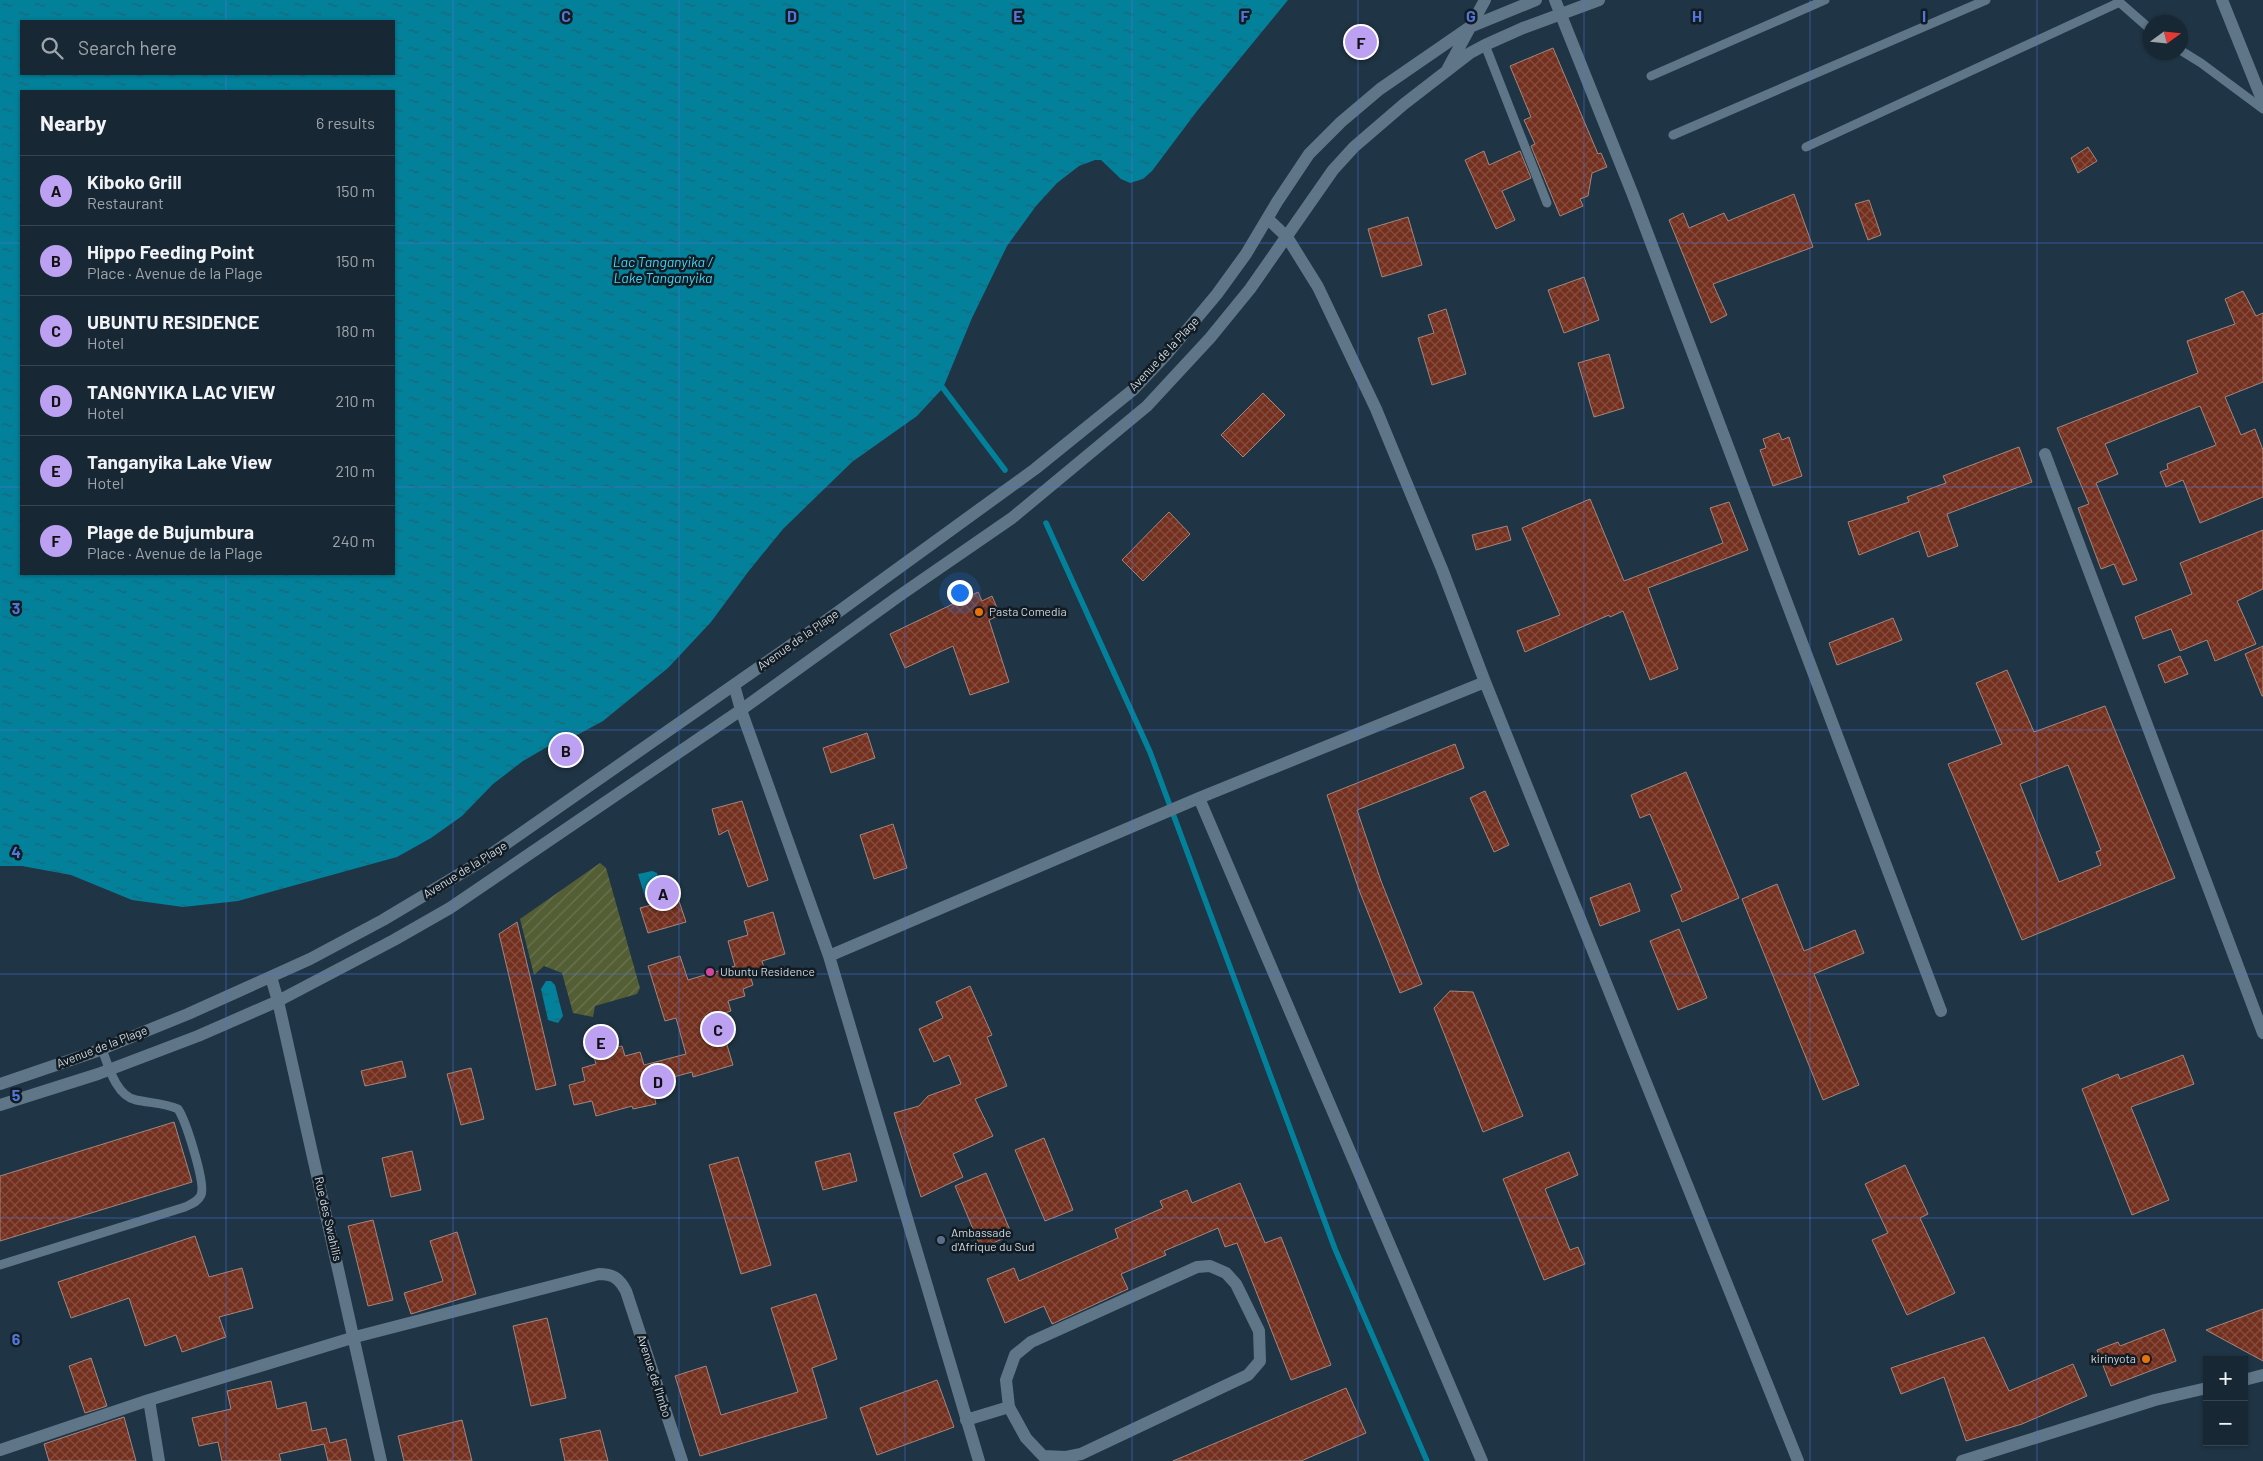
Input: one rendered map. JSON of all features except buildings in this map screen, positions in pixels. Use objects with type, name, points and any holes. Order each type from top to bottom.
[{"type":"street","name":"Avenue de la Plage","points":[[1446,72],[1485,0]]},
{"type":"street","name":"Avenue de la Plage","points":[[0,1084],[102,1049],[271,977],[310,959],[383,920],[480,862],[734,685],[996,499],[1134,389],[1218,294],[1309,154],[1342,122],[1387,84],[1470,27],[1536,0]]},
{"type":"street","points":[[1555,0],[1633,195],[1941,1011]]},
{"type":"street","name":"Avenue de la Plage","points":[[0,1105],[110,1069],[198,1036],[278,1001],[394,940],[450,908],[741,710],[899,596],[1012,518],[1147,406],[1210,338],[1250,289],[1333,170],[1354,147],[1470,53],[1523,28],[1598,0]]},
{"type":"street","points":[[2222,0],[2263,102]]},
{"type":"street","points":[[1268,219],[1287,237],[1318,287],[1376,409],[1442,569],[1485,682],[1798,1461]]},
{"type":"street","points":[[2044,454],[2263,1033]]},
{"type":"street","points":[[829,956],[1152,820],[1199,798],[1485,682]]},
{"type":"street","points":[[734,685],[741,710],[829,956],[966,1420],[980,1461]]},
{"type":"street","points":[[1199,798],[1482,1461]]},
{"type":"street","name":"Rue des Swahilis","points":[[271,977],[278,1001],[381,1461]]},
{"type":"street","points":[[1210,1266],[1226,1273],[1236,1284],[1259,1331],[1260,1360],[1248,1375],[1081,1454],[1066,1458],[1043,1456],[1026,1438],[1010,1407],[1006,1380],[1015,1356],[1031,1342],[1197,1267],[1210,1266]]},
{"type":"street","name":"Avenue de l'Imbo","points":[[354,1337],[599,1274],[611,1274],[620,1280],[626,1291],[682,1461]]},
{"type":"street","points":[[0,1450],[149,1400],[354,1337]]},
{"type":"street","points":[[2248,1379],[2263,1375]]},
{"type":"street","points":[[1962,1461],[2155,1400],[2203,1389]]},
{"type":"street","points":[[149,1400],[159,1461]]},
{"type":"street","points":[[966,1420],[1010,1407]]},
{"type":"lane","points":[[1651,76],[1824,0]]},
{"type":"lane","points":[[1672,135],[1986,0]]},
{"type":"lane","points":[[1806,147],[2118,1],[2143,23]]},
{"type":"lane","points":[[1485,45],[1547,203]]},
{"type":"lane","points":[[2188,55],[2263,109]]},
{"type":"lane","points":[[0,1264],[185,1206],[197,1201],[202,1194],[201,1180],[186,1126],[178,1109],[171,1106],[133,1100],[118,1086],[102,1049]]},
{"type":"green space","points":[[600,863],[606,868],[640,988],[637,994],[595,1006],[593,1017],[573,1013],[562,973],[544,966],[534,975],[520,919]]},
{"type":"water","name":"Lac Tanganyika / Lake Tanganyika","points":[[0,0],[1288,0],[1197,111],[1152,171],[1143,179],[1130,183],[1121,179],[1101,160],[1095,160],[1079,166],[1057,183],[1036,206],[1007,246],[972,318],[943,388],[917,416],[852,462],[783,529],[711,622],[668,668],[603,721],[579,734],[547,747],[523,761],[493,784],[462,816],[431,838],[397,857],[238,901],[183,907],[132,900],[71,875],[22,866],[0,866]]},
{"type":"water","points":[[652,871],[657,873],[663,900],[650,901],[645,897],[638,874]]},
{"type":"water","points":[[546,981],[551,981],[555,985],[563,1016],[558,1023],[548,1020],[541,989]]},
{"type":"waterway","points":[[943,388],[1005,470]]},
{"type":"waterway","points":[[1046,523],[1150,752],[1335,1249],[1427,1461]]},
{"type":"place","name":"Plage de Bujumbura","points":[[1361,42]]},
{"type":"place","name":"Pasta Comedia","points":[[979,612]]},
{"type":"place","name":"Hippo Feeding Point","points":[[566,750]]},
{"type":"place","name":"Kiboko Grill","points":[[663,893]]},
{"type":"place","name":"Ubuntu Residence","points":[[710,972]]},
{"type":"place","name":"UBUNTU RESIDENCE","points":[[718,1029]]},
{"type":"place","name":"Tanganyika Lake View","points":[[601,1042]]},
{"type":"place","name":"TANGNYIKA LAC VIEW","points":[[658,1081]]},
{"type":"place","name":"Ambassade d'Afrique du Sud","points":[[941,1240]]},
{"type":"place","name":"kirinyota","points":[[2146,1359]]}]
